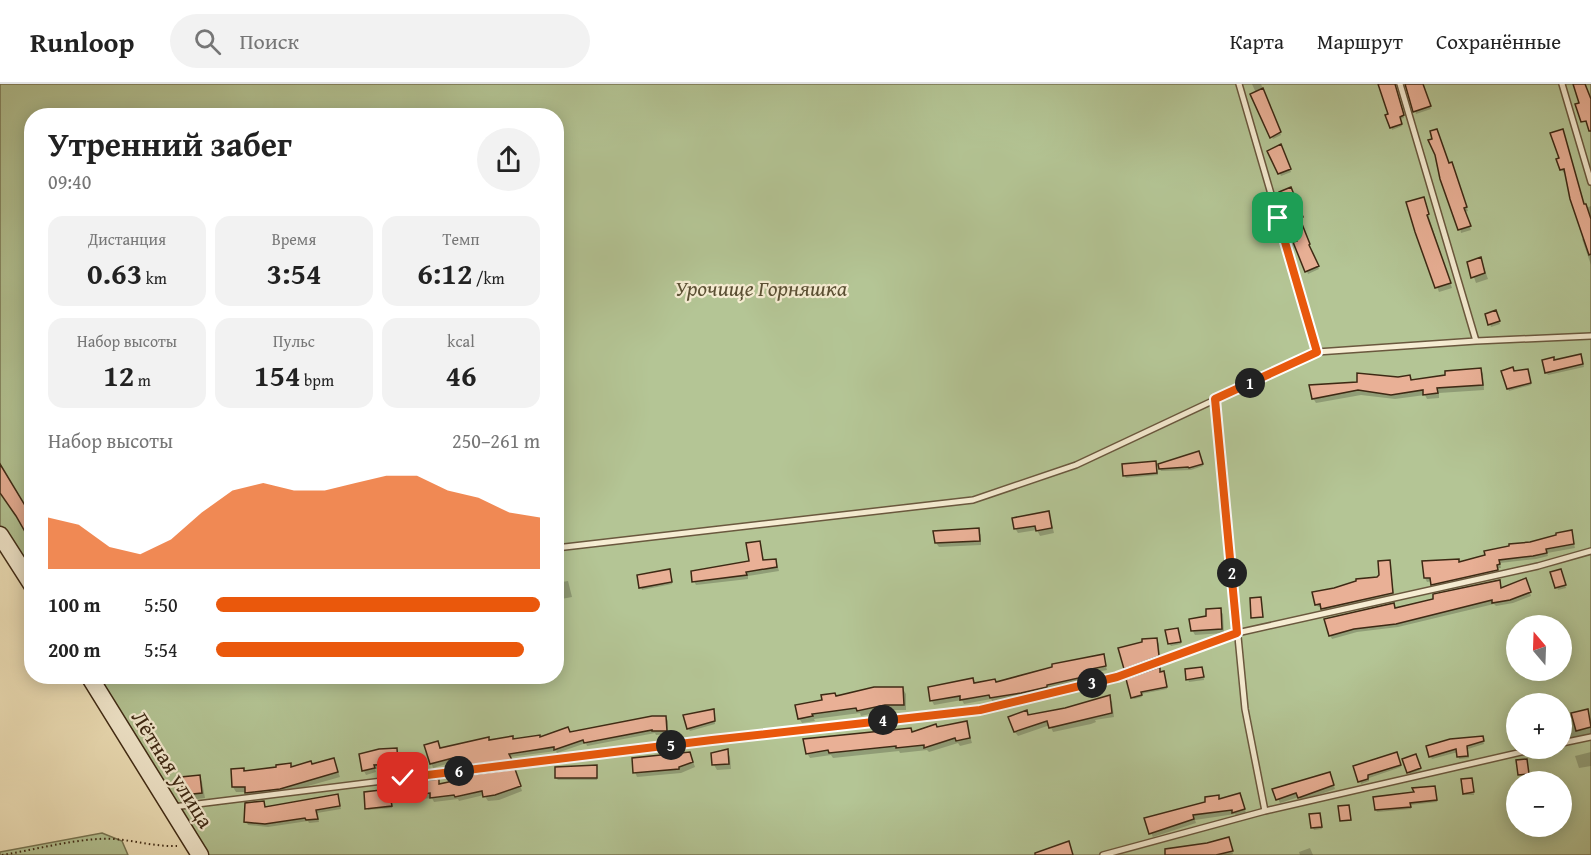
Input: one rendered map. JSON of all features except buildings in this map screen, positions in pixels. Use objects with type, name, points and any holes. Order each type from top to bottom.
[{"type":"street","points":[[0,535],[24,572]]},
{"type":"street","name":"Лётная улица","points":[[94,684],[197,850]]},
{"type":"lane","points":[[1239,84],[1317,352]]},
{"type":"lane","points":[[1400,84],[1476,341]]},
{"type":"lane","points":[[1562,84],[1591,182]]},
{"type":"lane","points":[[564,547],[973,500],[1076,465],[1317,352],[1591,336]]},
{"type":"lane","points":[[1215,399],[1245,709],[1265,811]]},
{"type":"lane","points":[[171,807],[712,740],[980,710],[1117,677],[1237,633],[1538,566],[1591,551]]},
{"type":"lane","points":[[1572,741],[1591,737]]},
{"type":"lane","points":[[1103,855],[1265,811],[1506,756]]},
{"type":"path","points":[[2,855],[98,839],[132,840],[158,846],[197,850]]},
{"type":"green space","name":"Урочище Горняшка","points":[[0,84],[1591,84],[1591,855],[198,855],[91,684],[564,684],[564,108],[24,108],[24,577],[0,538]]},
{"type":"green space","points":[[102,833],[122,841],[128,855],[0,855],[0,852]]},
{"type":"route","points":[[403,778],[980,710],[1117,677],[1237,633],[1215,399],[1317,352],[1278,218]]}]
